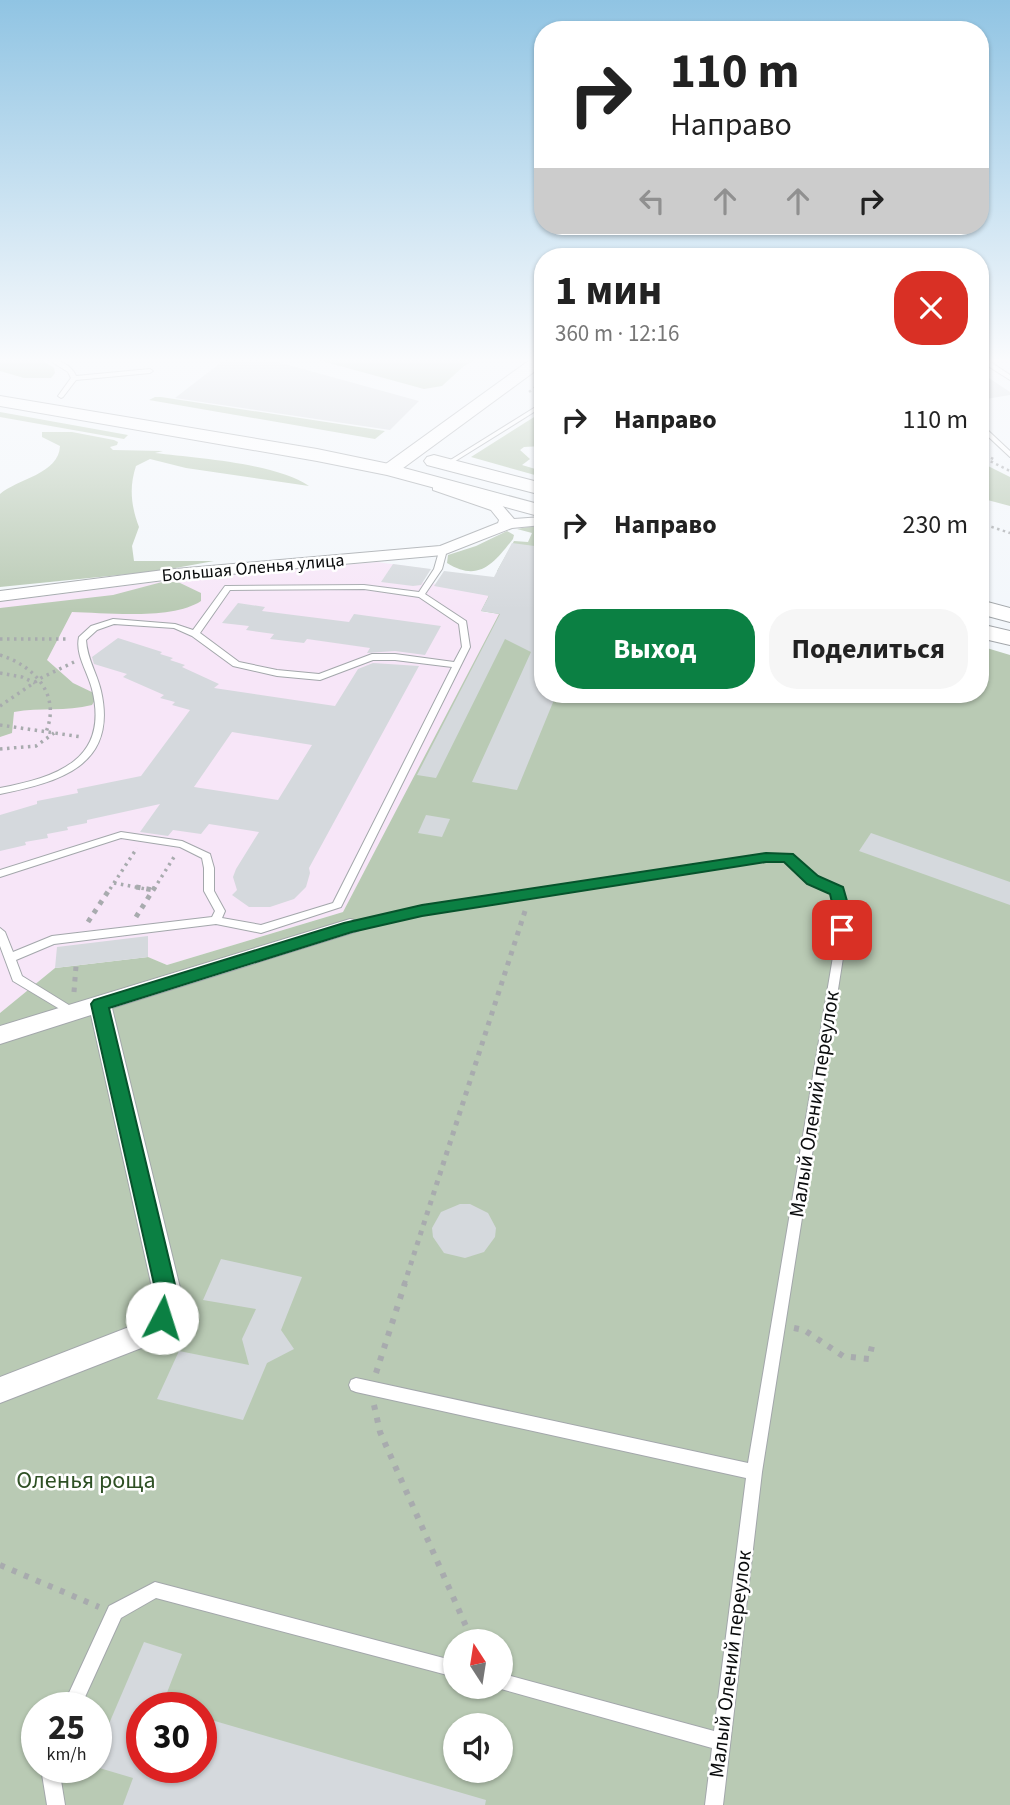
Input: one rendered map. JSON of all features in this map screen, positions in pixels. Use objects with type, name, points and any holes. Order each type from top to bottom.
[{"type":"main road","points":[[236,441],[399,466],[447,464],[534,487]]},
{"type":"main road","points":[[279,441],[399,466],[534,508]]},
{"type":"main road","points":[[989,608],[1007,611]]},
{"type":"main road","points":[[989,633],[1010,639]]},
{"type":"street","points":[[399,466],[432,441]]},
{"type":"street","points":[[399,466],[496,507],[508,520],[502,528]]},
{"type":"street","name":"Большая Оленья улица","points":[[0,596],[164,575],[443,550],[519,522],[534,521]]},
{"type":"street","name":"Малый Олений переулок","points":[[0,1035],[350,926]]},
{"type":"street","points":[[0,1390],[139,1336],[162,1318],[167,1293],[100,1004]]},
{"type":"lane","points":[[447,464],[484,441]]},
{"type":"lane","points":[[997,441],[1010,454]]},
{"type":"lane","points":[[421,595],[438,569],[443,550]]},
{"type":"lane","points":[[10,958],[52,940],[216,920],[261,929],[337,905],[466,647],[463,623],[421,595],[364,587],[229,588],[195,634]]},
{"type":"lane","points":[[0,791],[41,782],[68,772],[91,754],[102,719],[97,692],[84,657],[82,639],[94,628],[113,621],[175,626],[195,634],[236,664],[277,673],[320,677],[372,657],[395,657],[457,665]]},
{"type":"lane","points":[[0,874],[121,835],[183,844],[206,856],[211,870],[208,884],[220,911],[216,920]]},
{"type":"lane","name":"Малый Олений переулок","points":[[350,926],[422,911],[766,858],[788,858],[812,880],[838,891],[843,915],[840,945],[754,1472],[714,1805]]},
{"type":"lane","points":[[0,932],[17,978],[73,1013]]},
{"type":"lane","points":[[364,1387],[754,1472]]},
{"type":"lane","points":[[78,1692],[115,1612],[155,1590],[443,1666]]},
{"type":"lane","points":[[513,1685],[720,1741]]},
{"type":"lane","points":[[53,1783],[57,1805]]},
{"type":"path","points":[[989,460],[1010,471]]},
{"type":"path","points":[[989,526],[1010,533]]},
{"type":"path","points":[[0,639],[82,639]]},
{"type":"path","points":[[0,656],[11,658],[41,678],[50,701],[51,723],[46,732]]},
{"type":"path","points":[[0,706],[41,678],[84,657]]},
{"type":"path","points":[[0,673],[35,682]]},
{"type":"path","points":[[0,725],[96,739]]},
{"type":"path","points":[[0,749],[36,746],[55,733]]},
{"type":"path","points":[[78,937],[144,838]]},
{"type":"path","points":[[128,931],[183,844]]},
{"type":"path","points":[[114,883],[153,890]]},
{"type":"path","points":[[467,1629],[380,1432],[364,1387],[531,894]]},
{"type":"path","points":[[804,1330],[843,1356],[869,1359],[872,1346]]},
{"type":"path","points":[[0,1565],[81,1601]]},
{"type":"shaded area","points":[[377,562],[428,569],[421,582],[439,584],[498,578],[482,612],[500,614],[343,912],[167,965],[148,957],[55,968],[0,1013],[0,602],[172,580]]},
{"type":"green space","points":[[50,441],[116,441],[117,445],[110,447],[113,450],[163,451],[155,453],[257,467],[295,478],[309,486],[186,468],[150,459],[136,466],[132,481],[134,512],[139,527],[132,546],[134,561],[214,561],[159,571],[0,587],[0,494],[45,470],[58,455],[60,446]]},
{"type":"green space","points":[[496,441],[534,441],[534,446],[520,450],[530,459],[522,465],[534,469],[534,475],[471,457]]},
{"type":"green space","points":[[989,466],[1010,477],[1010,506],[989,500]]},
{"type":"green space","name":"Оленья роща","points":[[534,527],[534,703],[989,703],[989,649],[1010,655],[1010,1805],[0,1805],[0,1013],[55,968],[148,957],[167,965],[343,912],[499,614],[481,611],[501,572],[497,571],[514,541],[528,542],[532,533],[517,529]]},
{"type":"green space","points":[[507,531],[514,535],[513,539],[485,568],[468,571],[447,563],[448,555],[476,546]]},
{"type":"green space","points":[[162,582],[178,582],[201,593],[201,601],[189,607],[157,613],[72,612],[47,660],[73,683],[98,695],[92,705],[14,712],[12,733],[0,737],[0,608],[113,595]]},
{"type":"building","points":[[512,543],[534,546],[534,703],[553,703],[517,790],[472,782],[531,652],[505,639],[436,778],[417,775],[500,614],[481,611],[489,596],[434,586],[444,571],[494,577]]},
{"type":"building","points":[[393,564],[431,569],[421,585],[381,582]]},
{"type":"building","points":[[238,603],[265,607],[262,611],[349,622],[354,614],[441,626],[425,655],[395,651],[367,653],[370,648],[307,639],[304,643],[270,639],[274,634],[246,630],[249,626],[222,623]]},
{"type":"building","points":[[118,638],[162,652],[160,654],[173,658],[170,660],[185,665],[182,667],[219,684],[214,688],[335,706],[358,669],[373,663],[419,666],[309,868],[306,887],[294,899],[270,907],[249,907],[232,895],[237,890],[233,877],[259,832],[209,824],[201,834],[173,830],[168,836],[140,832],[160,804],[87,820],[87,823],[67,827],[68,830],[47,834],[48,838],[25,842],[26,845],[0,851],[0,815],[37,804],[37,801],[78,793],[77,789],[141,776],[190,710],[172,705],[175,702],[160,698],[164,695],[123,677],[127,674],[94,664],[92,657]],"holes":[[[232,732],[312,745],[278,800],[194,787]]]},
{"type":"building","points":[[426,815],[450,819],[442,837],[418,833]]},
{"type":"building","points":[[871,833],[1010,882],[1010,905],[859,851]]},
{"type":"building","points":[[148,936],[148,957],[55,968],[57,947]]},
{"type":"building","points":[[460,1204],[470,1204],[488,1213],[496,1228],[495,1237],[484,1252],[465,1258],[444,1253],[433,1237],[432,1228],[441,1212]]},
{"type":"building","points":[[221,1259],[302,1277],[281,1330],[294,1349],[267,1363],[243,1420],[157,1399],[179,1351],[249,1365],[242,1339],[256,1309],[203,1300]]},
{"type":"building","points":[[144,1642],[182,1654],[167,1692],[126,1692],[126,1776],[112,1772],[112,1717]]},
{"type":"building","points":[[217,1722],[486,1800],[485,1805],[123,1805],[131,1783],[217,1783]]},
{"type":"route","points":[[162,1318],[167,1293],[100,1004],[350,926],[422,911],[766,858],[788,858],[812,880],[838,891],[843,915],[842,930]]}]
